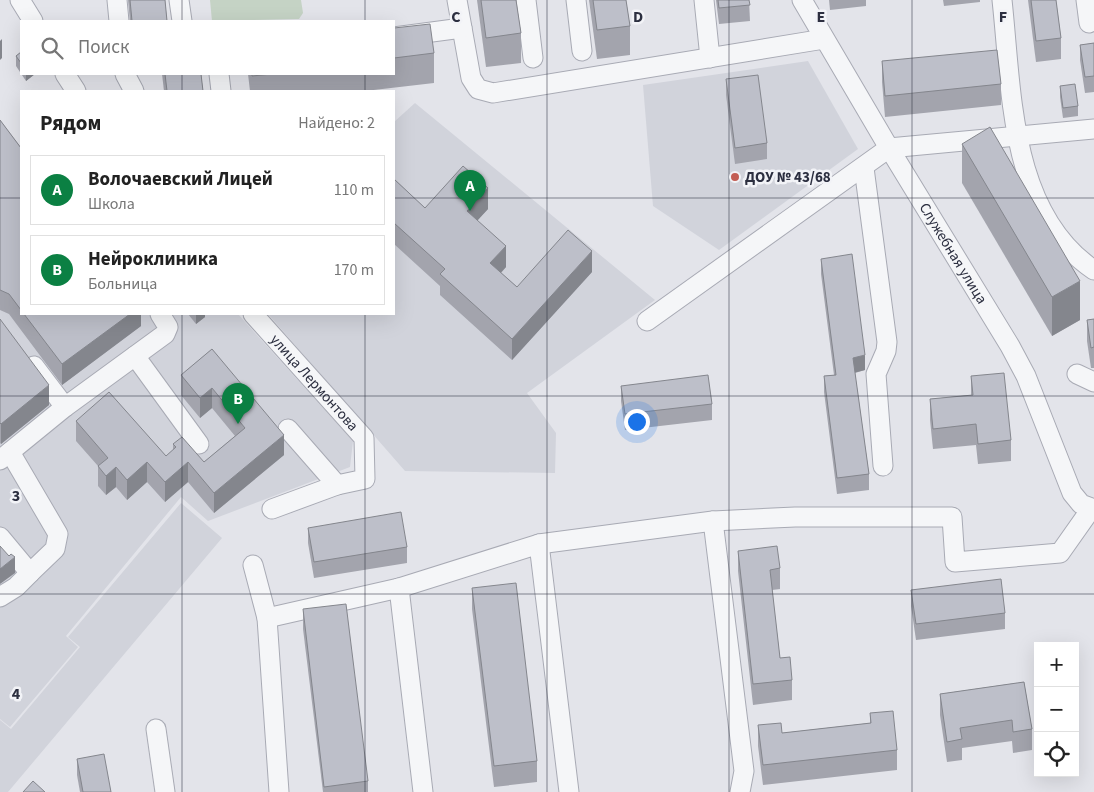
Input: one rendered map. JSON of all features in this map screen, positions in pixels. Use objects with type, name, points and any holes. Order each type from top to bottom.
[{"type":"street","points":[[20,0],[32,20]]},
{"type":"street","points":[[117,0],[119,20]]},
{"type":"street","points":[[179,0],[182,20]]},
{"type":"street","points":[[458,0],[471,78],[478,89],[493,93],[824,39]]},
{"type":"street","points":[[526,0],[533,58]]},
{"type":"street","points":[[576,0],[582,51]]},
{"type":"street","points":[[704,0],[710,58]]},
{"type":"street","name":"Служебная улица","points":[[802,0],[889,148],[1010,346],[1026,376],[1072,493],[1081,504],[1092,509]]},
{"type":"street","points":[[1002,0],[1017,137],[1023,166],[1042,210],[1066,245],[1094,270]]},
{"type":"street","points":[[1086,0],[1089,23]]},
{"type":"street","points":[[395,37],[462,28]]},
{"type":"street","points":[[66,75],[75,90]]},
{"type":"street","points":[[126,75],[133,90]]},
{"type":"street","points":[[219,75],[221,90]]},
{"type":"street","points":[[647,321],[864,168],[889,148],[1094,129]]},
{"type":"street","points":[[864,168],[887,342],[886,351],[876,374],[883,466]]},
{"type":"street","points":[[0,597],[16,587],[55,549],[58,534],[5,456],[65,407],[167,331],[160,315]]},
{"type":"street","name":"улица Лермонтова","points":[[254,315],[364,438],[365,480],[337,485],[272,508]]},
{"type":"street","points":[[24,353],[65,407]]},
{"type":"street","points":[[134,356],[199,444]]},
{"type":"street","points":[[1077,374],[1094,382]]},
{"type":"street","points":[[288,429],[337,485]]},
{"type":"street","points":[[267,618],[399,588],[539,544],[713,521],[795,517],[952,518],[955,562],[1060,553],[1092,509]]},
{"type":"street","points":[[713,521],[744,771],[740,792]]},
{"type":"street","points":[[0,537],[30,573]]},
{"type":"street","points":[[539,544],[569,792]]},
{"type":"street","points":[[253,565],[267,618],[279,792]]},
{"type":"street","points":[[399,588],[423,792]]},
{"type":"street","points":[[156,729],[165,792]]},
{"type":"shaded area","name":"ДОУ № 43/68","points":[[808,61],[858,149],[719,250],[653,206],[643,85]]},
{"type":"shaded area","points":[[415,103],[655,300],[527,393],[556,433],[555,473],[405,471],[269,315],[395,315],[395,121]]},
{"type":"shaded area","points":[[0,157],[20,315],[239,315],[353,441],[350,467],[208,521],[181,497],[66,636],[78,647],[10,727],[0,719]]},
{"type":"shaded area","points":[[181,503],[222,538],[8,792],[0,792],[0,720],[11,729],[80,647],[68,637]]},
{"type":"green space","points":[[210,0],[301,0],[303,13],[299,19],[212,20]]},
{"type":"building","points":[[130,0],[165,0],[167,20],[132,20]]},
{"type":"building","points":[[481,0],[516,0],[521,33],[486,38]]},
{"type":"building","points":[[593,0],[626,0],[630,26],[597,30]]},
{"type":"building","points":[[718,0],[749,0],[750,5],[719,8]]},
{"type":"building","points":[[1031,0],[1056,0],[1061,38],[1036,41]]},
{"type":"building","points":[[430,24],[434,53],[395,58],[395,28]]},
{"type":"building","points":[[1094,43],[1094,76],[1085,77],[1080,45]]},
{"type":"building","points":[[997,50],[1001,84],[885,96],[882,61]]},
{"type":"building","points":[[20,53],[20,62],[16,56]]},
{"type":"building","points":[[165,75],[201,75],[203,90],[167,90]]},
{"type":"building","points":[[758,75],[767,143],[735,148],[726,79]]},
{"type":"building","points":[[1075,84],[1078,106],[1063,108],[1060,86]]},
{"type":"building","points":[[0,120],[20,147],[20,309],[9,294],[0,290]]},
{"type":"building","points":[[990,127],[1080,281],[1052,297],[962,144]]},
{"type":"building","points":[[463,166],[488,188],[467,211],[506,246],[490,263],[517,287],[568,230],[592,251],[512,339],[440,274],[445,269],[395,224],[395,180],[425,208]]},
{"type":"building","points":[[852,254],[865,355],[853,358],[869,474],[837,478],[824,376],[836,375],[821,259]]},
{"type":"building","points":[[25,315],[129,315],[62,364]]},
{"type":"building","points":[[0,319],[49,385],[1,424],[0,423]]},
{"type":"building","points":[[1094,319],[1094,347],[1091,348],[1087,320]]},
{"type":"building","points":[[212,349],[284,435],[214,493],[188,462],[165,482],[147,462],[127,480],[116,467],[106,476],[98,466],[108,458],[76,421],[109,392],[166,456],[176,447],[173,444],[182,437],[204,462],[245,428],[212,388],[200,398],[181,375]]},
{"type":"building","points":[[1004,373],[1011,440],[978,444],[976,424],[933,429],[930,399],[973,395],[971,376]]},
{"type":"building","points":[[708,375],[712,404],[625,414],[621,386]]},
{"type":"building","points":[[401,512],[407,547],[314,562],[308,528]]},
{"type":"building","points":[[0,546],[9,556],[11,554],[15,557],[0,569]]},
{"type":"building","points":[[777,546],[780,568],[770,570],[780,658],[790,657],[792,680],[753,684],[738,551]]},
{"type":"building","points":[[1001,579],[1005,613],[916,624],[911,590]]},
{"type":"building","points":[[516,583],[537,761],[494,766],[472,588]]},
{"type":"building","points":[[346,604],[368,781],[324,787],[303,609]]},
{"type":"building","points":[[1024,682],[1032,729],[1013,732],[1012,720],[960,728],[962,739],[947,742],[940,694]]},
{"type":"building","points":[[893,711],[897,750],[763,765],[758,725],[781,723],[782,733],[871,723],[870,713]]},
{"type":"building","points":[[104,754],[111,792],[83,792],[77,759]]},
{"type":"building","points":[[33,781],[45,792],[23,792]]},
{"type":"place","name":"ДОУ № 43/68","points":[[735,177]]},
{"type":"place","name":"Волочаевский Лицей","points":[[470,211]]},
{"type":"place","name":"Нейроклиника","points":[[238,424]]}]
